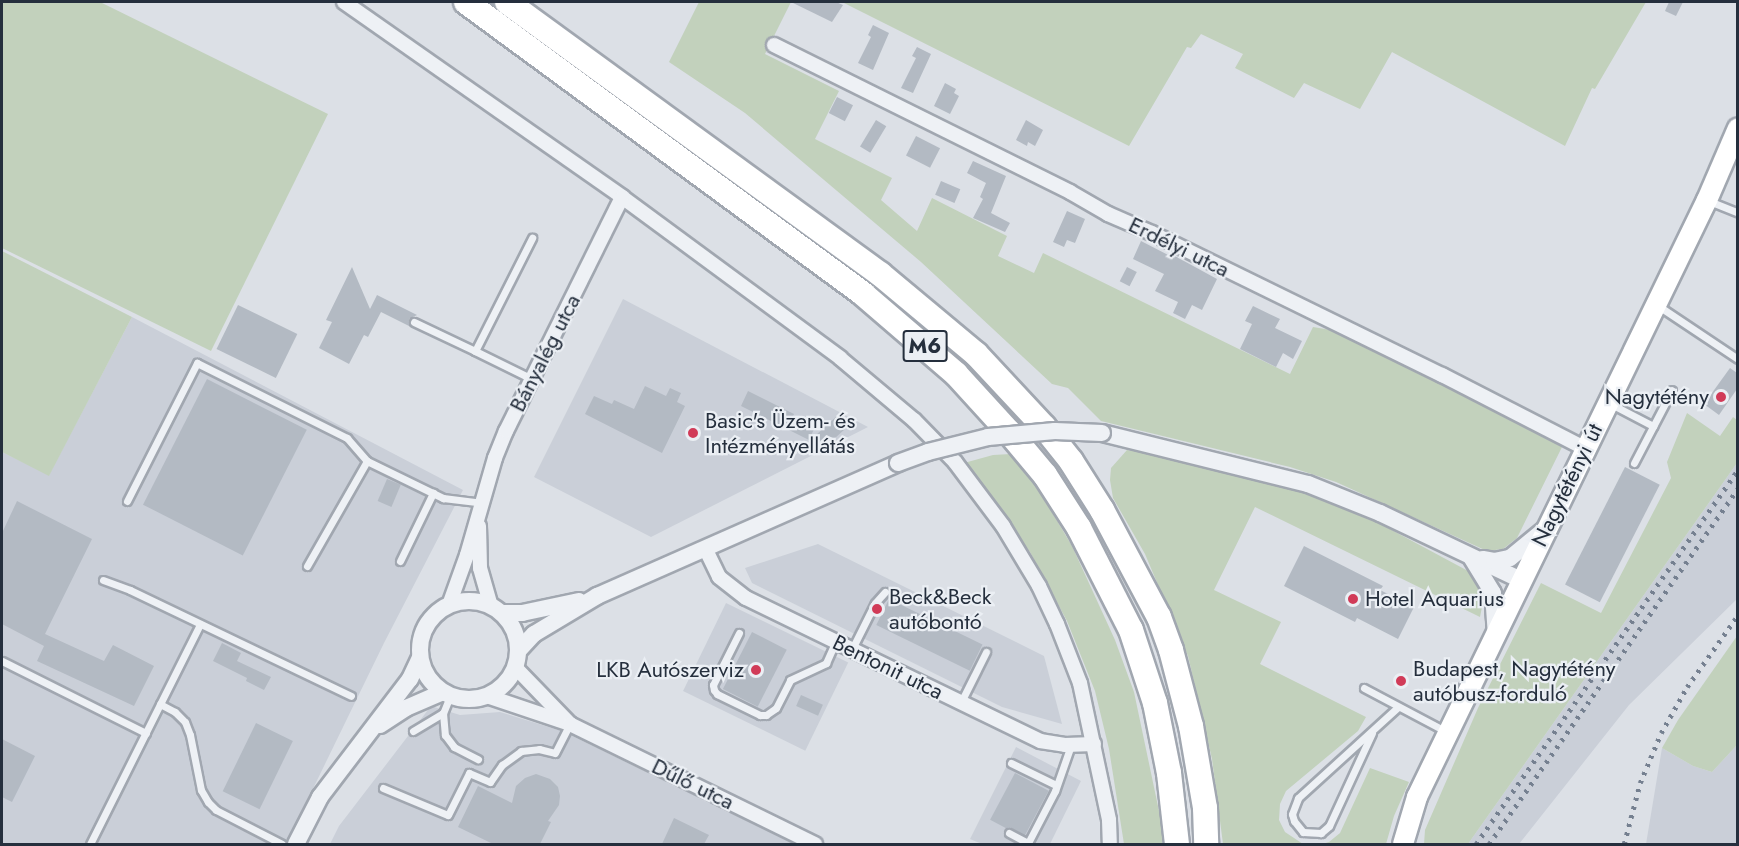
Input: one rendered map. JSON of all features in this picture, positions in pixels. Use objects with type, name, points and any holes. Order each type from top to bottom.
[{"type":"highway","name":"M6","points":[[466,2],[863,294],[950,368],[1009,432],[1065,504],[1105,576],[1131,630],[1155,704],[1168,773],[1177,844]]},
{"type":"highway","name":"M6","points":[[507,2],[880,274],[976,354],[1044,427],[1071,461],[1102,510],[1159,617],[1171,650],[1191,726],[1205,808],[1206,844]]},
{"type":"main road","name":"Nagytétényi út","points":[[1403,844],[1417,797],[1584,448],[1707,200],[1737,128]]},
{"type":"street","points":[[344,2],[622,197],[848,364],[914,420],[955,462],[1003,526],[1039,586],[1080,683],[1109,820],[1110,844]]},
{"type":"street","name":"Erdélyi utca","points":[[774,45],[1070,192],[1108,214],[1152,233],[1442,375],[1584,448]]},
{"type":"street","name":"Bányalég utca","points":[[296,844],[320,797],[410,679],[420,658],[420,645],[429,621],[449,605],[498,449],[622,197]]},
{"type":"street","points":[[487,696],[509,680],[519,650],[534,634],[597,596],[706,550],[898,463],[928,452],[988,437],[1055,431],[1102,433],[1308,484],[1346,498],[1521,580]]},
{"type":"street","name":"Bányalég utca","points":[[480,508],[480,568],[496,609],[517,636],[519,650]]},
{"type":"street","points":[[1470,556],[1494,561],[1510,558],[1546,529]]},
{"type":"street","name":"Bentonit utca","points":[[706,550],[719,577],[732,590],[1040,741],[1071,745],[1094,744]]},
{"type":"street","points":[[1470,556],[1493,593],[1496,632]]},
{"type":"street","points":[[449,605],[470,601],[496,609],[522,613],[597,596]]},
{"type":"street","points":[[420,658],[428,677],[447,694]]},
{"type":"street","name":"Dűlő utca","points":[[515,667],[570,724]]},
{"type":"street","name":"Bányalég utca","points":[[366,736],[406,708],[429,696],[447,694],[475,700],[487,696]]},
{"type":"street","name":"Dűlő utca","points":[[487,696],[570,724],[816,844]]},
{"type":"lane","points":[[1707,200],[1737,213]]},
{"type":"lane","points":[[475,351],[532,238]]},
{"type":"lane","points":[[1655,303],[1737,359]]},
{"type":"lane","points":[[414,322],[532,379]]},
{"type":"lane","points":[[127,501],[197,363],[347,438],[367,461],[443,498],[480,508]]},
{"type":"lane","points":[[1634,463],[1672,390]]},
{"type":"lane","points":[[1607,402],[1653,426]]},
{"type":"lane","points":[[307,566],[367,461]]},
{"type":"lane","points":[[400,561],[433,493]]},
{"type":"lane","points":[[103,580],[130,590],[351,696]]},
{"type":"lane","points":[[852,649],[875,603],[885,592]]},
{"type":"lane","points":[[90,844],[201,624]]},
{"type":"lane","points":[[738,633],[713,685],[714,690],[717,694],[760,715],[766,715],[776,708],[790,680],[826,663],[836,641]]},
{"type":"lane","points":[[961,702],[986,652]]},
{"type":"lane","points":[[2,661],[146,733]]},
{"type":"lane","points":[[1364,688],[1448,732]]},
{"type":"lane","points":[[447,694],[443,713],[444,730],[449,742],[463,754],[478,759]]},
{"type":"lane","points":[[160,704],[175,712],[185,722],[190,735],[201,790],[208,802],[216,810],[282,844]]},
{"type":"lane","points":[[1372,733],[1329,826],[1321,833],[1303,832],[1294,821],[1292,814],[1298,798],[1398,707]]},
{"type":"lane","points":[[413,731],[443,713]]},
{"type":"lane","points":[[383,788],[448,815],[469,773],[490,782],[502,765],[521,751],[539,749],[555,753],[570,724]]},
{"type":"lane","points":[[1009,833],[1028,843],[1056,785],[1071,745]]},
{"type":"lane","points":[[1011,763],[1056,785]]},
{"type":"shaded area","points":[[623,299],[868,427],[651,537],[534,477]]},
{"type":"shaded area","points":[[132,317],[463,490],[384,643],[286,844],[2,844],[2,452],[49,475]]},
{"type":"shaded area","points":[[1737,463],[1737,599],[1629,705],[1519,844],[1468,844]]},
{"type":"shaded area","name":"Beck&Beck autóbontó","points":[[818,544],[1044,656],[1062,724],[1002,707],[752,583],[745,568]]},
{"type":"shaded area","points":[[726,603],[848,663],[805,751],[683,691]]},
{"type":"shaded area","points":[[431,706],[460,715],[500,712],[562,731],[795,844],[330,844],[339,826]]},
{"type":"shaded area","points":[[1737,745],[1737,844],[1646,844],[1662,748],[1693,766],[1712,772]]},
{"type":"shaded area","points":[[1016,747],[1081,781],[1050,844],[982,844],[970,839]]},
{"type":"green space","points":[[2,2],[100,2],[328,114],[211,351],[2,248]]},
{"type":"green space","points":[[699,2],[791,2],[765,54],[839,91],[815,139],[892,178],[881,200],[917,231],[932,198],[1007,236],[998,256],[1034,273],[1043,253],[1290,374],[1313,327],[1331,330],[1560,442],[1562,447],[1517,538],[1503,549],[1487,551],[1336,482],[1290,467],[1101,421],[1068,388],[1052,384],[921,262],[745,113],[669,62]]},
{"type":"green space","points":[[842,2],[1646,2],[1595,89],[1592,88],[1565,146],[1392,52],[1360,109],[1304,83],[1294,98],[1235,68],[1243,54],[1201,34],[1191,48],[1187,47],[1129,146]]},
{"type":"green space","points":[[2,251],[132,317],[49,476],[2,452]]},
{"type":"green space","points":[[1687,413],[1720,436],[1733,417],[1737,420],[1737,463],[1468,844],[1424,844],[1425,830],[1478,708],[1541,583],[1601,613],[1671,478],[1667,462]]},
{"type":"green space","points":[[1127,450],[1164,456],[1297,490],[1358,512],[1470,572],[1484,587],[1477,591],[1482,607],[1480,617],[1255,507],[1214,590],[1281,622],[1260,664],[1366,717],[1358,731],[1286,791],[1280,804],[1279,820],[1285,832],[1303,844],[1223,844],[1212,759],[1188,656],[1145,554],[1113,498],[1111,468]]},
{"type":"green space","points":[[1011,454],[1033,480],[1072,546],[1115,640],[1134,692],[1163,830],[1162,844],[1124,844],[1109,749],[1095,691],[1067,621],[1030,552],[964,463],[993,455]]},
{"type":"green space","points":[[1737,636],[1737,745],[1712,772],[1693,766],[1662,748],[1678,720]]},
{"type":"green space","points":[[1370,768],[1409,782],[1394,816],[1386,844],[1322,844],[1329,842],[1340,833]]},
{"type":"building","points":[[791,2],[836,2],[843,5],[832,22]]},
{"type":"building","points":[[1669,2],[1683,2],[1676,16],[1665,11]]},
{"type":"building","points":[[873,25],[889,33],[873,70],[858,63],[871,37],[868,35]]},
{"type":"building","points":[[917,47],[931,54],[913,93],[901,88],[916,58],[912,56]]},
{"type":"building","points":[[945,83],[956,89],[954,93],[959,96],[950,114],[934,106]]},
{"type":"building","points":[[837,97],[853,105],[845,121],[829,113]]},
{"type":"building","points":[[876,120],[886,126],[870,153],[860,147]]},
{"type":"building","points":[[1026,120],[1043,130],[1035,146],[1028,142],[1027,146],[1016,140]]},
{"type":"building","points":[[916,136],[940,148],[930,168],[906,156]]},
{"type":"building","points":[[973,161],[1006,176],[991,213],[1010,223],[1005,232],[973,218],[983,199],[980,197],[986,183],[967,173]]},
{"type":"building","points":[[941,181],[960,189],[954,203],[935,195]]},
{"type":"building","points":[[1067,211],[1085,219],[1075,243],[1067,240],[1064,247],[1053,242]]},
{"type":"building","points":[[1141,241],[1217,279],[1202,310],[1192,305],[1185,319],[1173,313],[1178,302],[1155,291],[1164,274],[1133,259]]},
{"type":"building","points":[[352,267],[370,309],[377,295],[417,315],[409,319],[411,327],[381,312],[368,337],[364,335],[349,364],[319,348],[332,322],[326,320]]},
{"type":"building","points":[[1127,267],[1137,272],[1130,286],[1120,281]]},
{"type":"building","points":[[238,305],[297,334],[276,378],[217,349]]},
{"type":"building","points":[[1253,306],[1280,319],[1275,328],[1302,341],[1293,359],[1283,353],[1276,367],[1240,349],[1252,324],[1245,321]]},
{"type":"building","name":"Nagytétény","points":[[1730,368],[1737,373],[1737,389],[1719,415],[1704,404]]},
{"type":"building","points":[[207,379],[307,430],[243,555],[143,505]]},
{"type":"building","points":[[645,386],[666,396],[670,388],[681,393],[677,402],[685,406],[662,453],[585,414],[594,396],[612,404],[614,400],[634,409]]},
{"type":"building","points":[[748,391],[794,414],[792,418],[814,429],[809,440],[741,406]]},
{"type":"building","points":[[837,416],[847,427],[825,447],[815,435]]},
{"type":"building","points":[[1625,467],[1660,485],[1600,602],[1565,585]]},
{"type":"building","points":[[387,479],[401,485],[391,507],[378,501]]},
{"type":"building","points":[[17,501],[92,539],[45,634],[104,661],[113,645],[154,666],[134,706],[37,661],[44,646],[2,624],[2,533]]},
{"type":"building","name":"Hotel Aquarius","points":[[1304,546],[1383,586],[1380,590],[1414,607],[1398,639],[1357,618],[1355,622],[1284,586]]},
{"type":"building","points":[[889,599],[982,645],[970,671],[876,625]]},
{"type":"building","name":"LKB Autószerviz","points":[[752,632],[787,650],[758,707],[723,689]]},
{"type":"building","points":[[222,643],[241,653],[237,661],[271,677],[264,690],[246,681],[247,678],[213,661]]},
{"type":"building","points":[[801,695],[823,705],[818,716],[796,706]]},
{"type":"building","points":[[256,723],[293,741],[260,809],[223,791]]},
{"type":"building","points":[[2,739],[35,756],[12,802],[2,797]]},
{"type":"building","points":[[1015,773],[1049,791],[1024,838],[990,820]]},
{"type":"building","points":[[536,774],[550,779],[558,787],[560,796],[559,805],[548,821],[551,822],[540,844],[493,844],[458,827],[478,786],[512,803],[516,786],[525,778]]},
{"type":"building","points":[[674,818],[709,835],[704,844],[662,844]]},
{"type":"railway","points":[[1476,844],[1738,470]]},
{"type":"railway","points":[[1489,844],[1738,488]]},
{"type":"railway","points":[[1624,844],[1640,783],[1661,733],[1687,687],[1738,615]]},
{"type":"place","name":"Nagytétény","points":[[1721,397]]},
{"type":"place","name":"Basic's Üzem- és Intézményellátás","points":[[693,433]]},
{"type":"place","name":"Hotel Aquarius","points":[[1353,599]]},
{"type":"place","name":"Beck&Beck autóbontó","points":[[877,609]]},
{"type":"place","name":"LKB Autószerviz","points":[[756,670]]},
{"type":"place","name":"Budapest, Nagytétény autóbusz-forduló","points":[[1401,681]]}]
